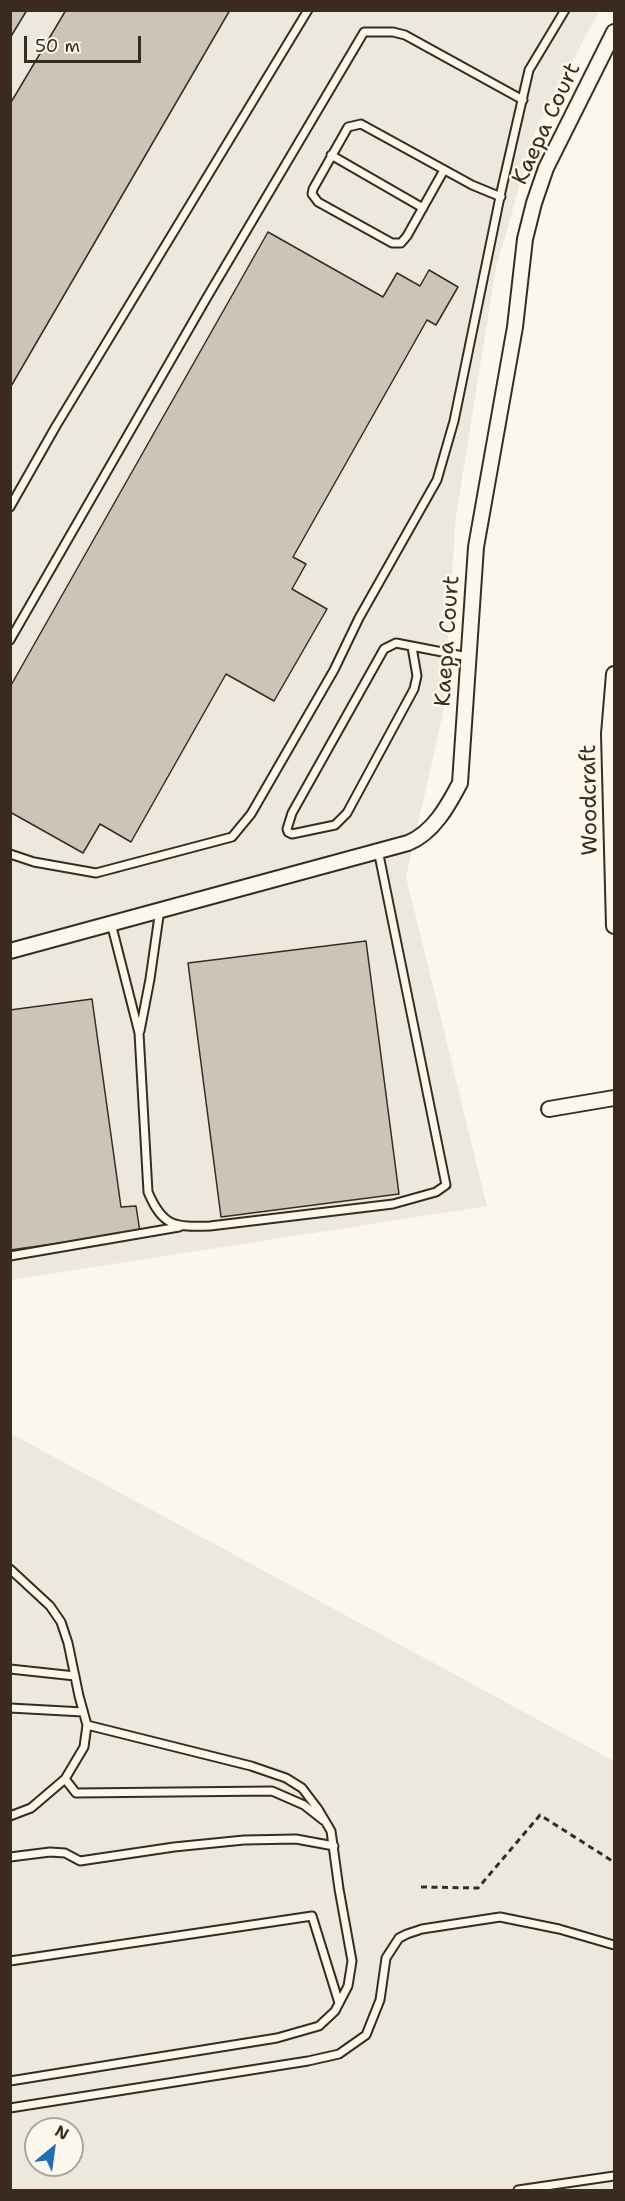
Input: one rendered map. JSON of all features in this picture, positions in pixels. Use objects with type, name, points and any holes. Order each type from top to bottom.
[{"type":"street","name":"Kaepa Court","points":[[10,951],[418,839],[447,808],[460,783],[476,547],[515,327],[527,230],[546,168],[615,32]]},
{"type":"street","name":"Woodcraft","points":[[615,674],[609,734],[615,926]]},
{"type":"street","points":[[549,1109],[615,1098]]},
{"type":"lane","points":[[10,507],[308,10]]},
{"type":"lane","points":[[10,854],[34,862],[96,873],[232,837],[251,814],[334,670],[359,618],[437,480],[454,421],[530,70],[565,10]]},
{"type":"lane","points":[[10,640],[206,299],[364,32],[393,32],[405,35],[523,100]]},
{"type":"lane","points":[[444,170],[401,243],[392,243],[318,202],[312,194],[348,127],[361,124],[472,185],[501,197]]},
{"type":"lane","points":[[331,155],[423,208]]},
{"type":"lane","points":[[412,647],[417,676],[414,689],[347,813],[335,825],[292,834],[288,832],[292,813],[377,658],[390,644],[396,643],[468,657]]},
{"type":"lane","points":[[10,1256],[179,1227],[210,1226],[393,1204],[436,1192],[446,1185],[378,850]]},
{"type":"lane","points":[[139,1033],[150,979],[160,909]]},
{"type":"lane","points":[[111,923],[139,1033],[148,1192],[157,1212],[179,1227]]},
{"type":"lane","points":[[10,1569],[50,1606],[61,1622],[87,1725],[84,1747],[65,1779],[31,1808],[10,1816]]},
{"type":"lane","points":[[10,1670],[75,1676]]},
{"type":"lane","points":[[10,1707],[83,1712]]},
{"type":"lane","points":[[10,2081],[277,2038],[319,2026],[335,2011],[348,1986],[352,1961],[331,1831],[302,1788],[286,1778],[251,1766],[87,1725]]},
{"type":"lane","points":[[65,1779],[76,1793],[272,1791],[304,1804],[325,1821]]},
{"type":"lane","points":[[10,1857],[50,1852],[65,1853],[80,1861],[174,1847],[244,1840],[296,1839],[334,1846]]},
{"type":"lane","points":[[10,1961],[312,1916],[339,2003]]},
{"type":"lane","points":[[10,2109],[297,2063],[339,2054],[366,2035],[371,2026],[380,2000],[386,1958],[392,1947],[399,1938],[422,1929],[501,1917],[559,1929],[615,1945]]},
{"type":"lane","points":[[518,2190],[615,2176]]},
{"type":"path","points":[[421,1887],[478,1888],[540,1815],[615,1862]]},
{"type":"shaded area","points":[[11,11],[599,11],[535,132],[496,268],[456,515],[443,713],[406,877],[487,1206],[11,1280]]},
{"type":"shaded area","points":[[10,1433],[614,1761],[614,2190],[11,2190]]},
{"type":"building","points":[[10,10],[27,10],[10,38]]},
{"type":"building","points":[[66,10],[230,10],[10,388],[10,104]]},
{"type":"building","points":[[268,232],[383,297],[397,273],[420,286],[429,270],[458,287],[436,325],[427,320],[293,557],[306,564],[292,589],[327,609],[274,701],[226,674],[131,842],[100,824],[83,853],[10,812],[10,687]]},
{"type":"building","points":[[366,941],[399,1194],[221,1217],[188,963]]},
{"type":"building","points":[[92,999],[121,1207],[136,1206],[140,1232],[10,1250],[10,1010]]}]
